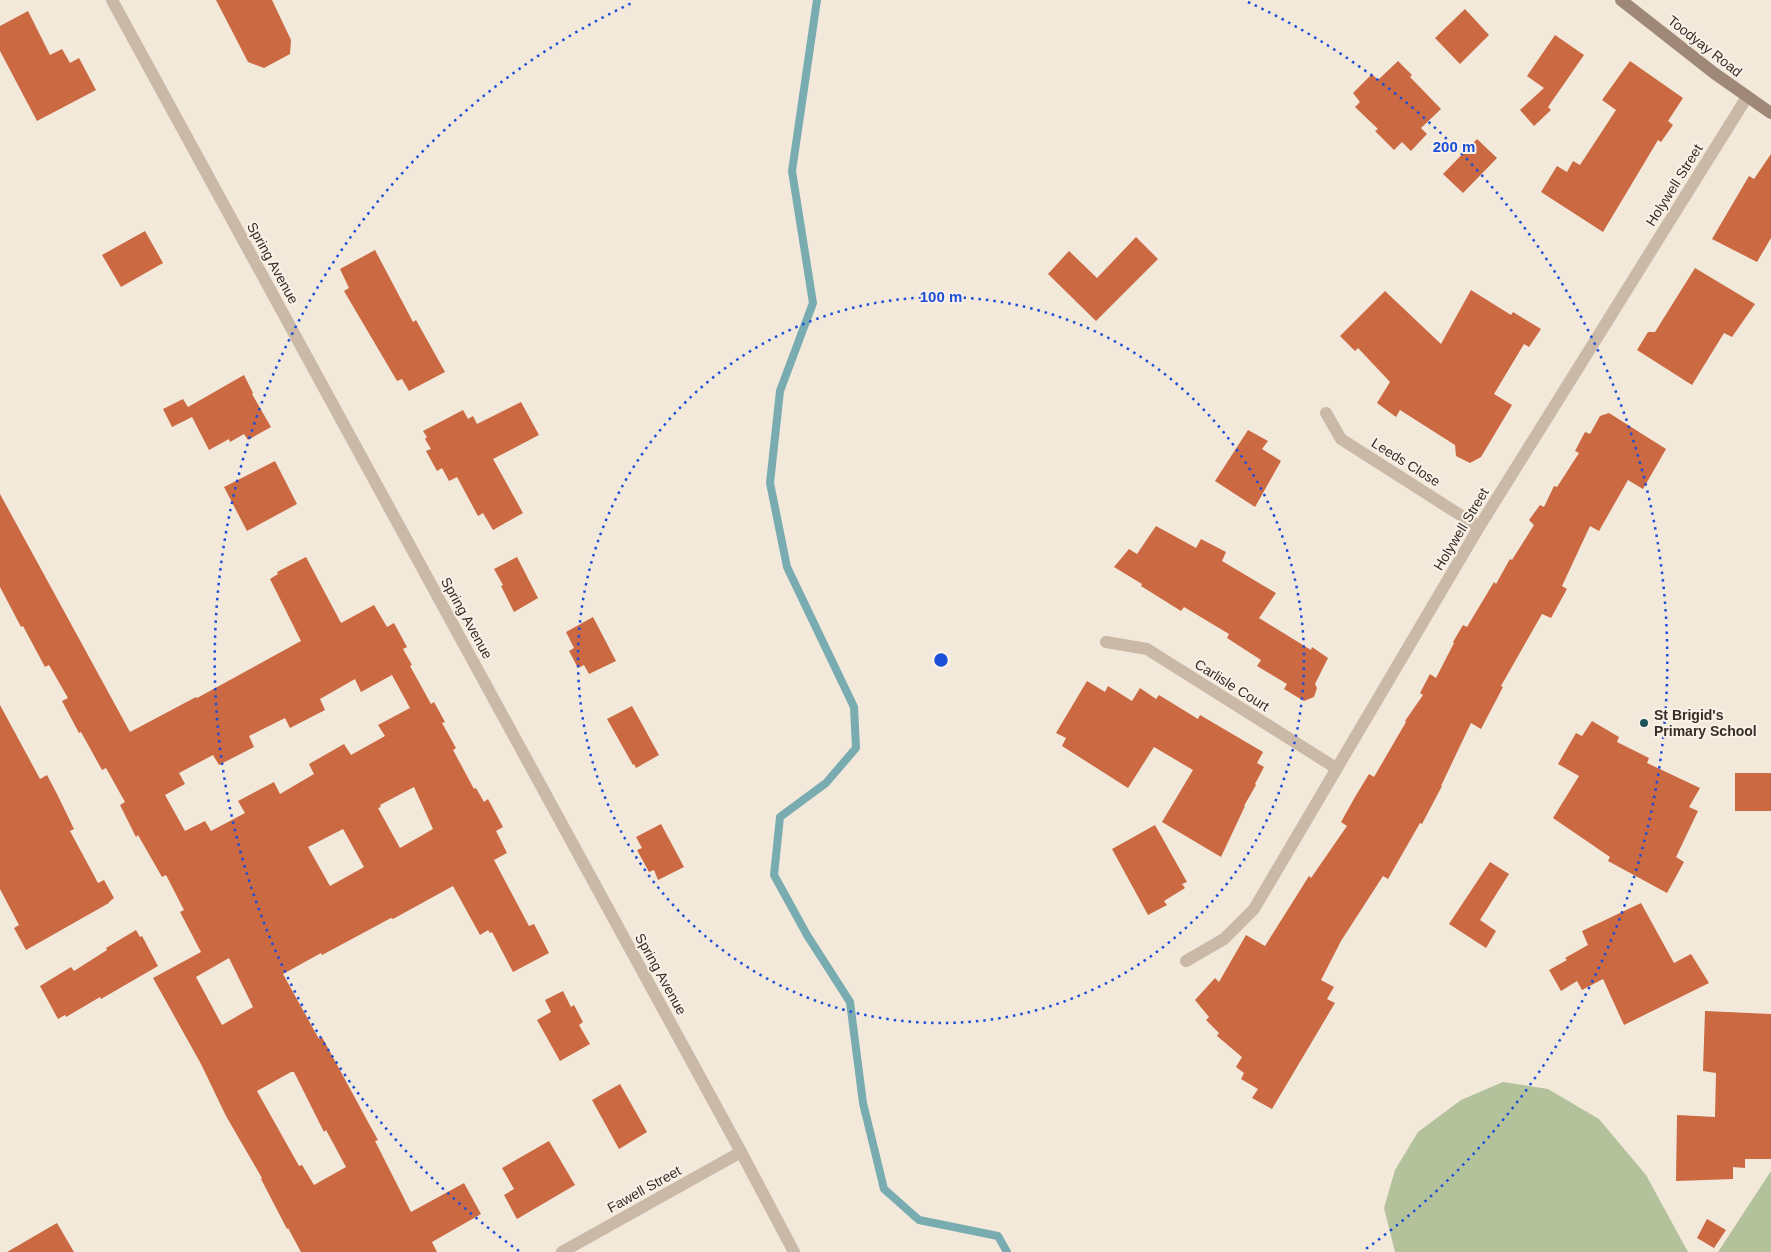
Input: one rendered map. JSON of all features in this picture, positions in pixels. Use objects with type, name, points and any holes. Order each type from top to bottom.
[{"type":"main road","name":"Toodyay Road","points":[[1621,0],[1714,74],[1771,113]]},
{"type":"street","name":"Spring Avenue","points":[[112,0],[794,1252]]},
{"type":"street","name":"Holywell Street","points":[[1186,961],[1224,938],[1254,909],[1479,527],[1747,97]]},
{"type":"street","name":"Leeds Close","points":[[1326,414],[1341,439],[1479,527]]},
{"type":"street","name":"Carlisle Court","points":[[1106,642],[1147,649],[1336,768]]},
{"type":"street","name":"Fawell Street","points":[[562,1252],[741,1152]]},
{"type":"green space","points":[[1503,1082],[1548,1089],[1599,1119],[1646,1175],[1688,1252],[1395,1252],[1384,1208],[1395,1170],[1418,1132],[1461,1100]]},
{"type":"green space","points":[[1771,1171],[1771,1252],[1718,1252]]},
{"type":"building","points":[[216,0],[272,0],[291,40],[290,54],[264,68],[248,62]]},
{"type":"building","points":[[1465,9],[1489,35],[1460,64],[1435,38]]},
{"type":"building","points":[[28,11],[50,55],[62,49],[70,63],[79,58],[96,90],[37,121],[0,51],[0,26]]},
{"type":"building","points":[[1555,35],[1584,55],[1548,107],[1551,110],[1534,126],[1520,110],[1544,88],[1527,76]]},
{"type":"building","points":[[1398,61],[1412,75],[1410,77],[1441,109],[1421,128],[1427,134],[1411,151],[1402,142],[1394,150],[1375,131],[1378,129],[1355,107],[1360,102],[1353,93],[1372,74],[1378,80]]},
{"type":"building","points":[[1630,61],[1683,98],[1668,121],[1673,125],[1661,142],[1658,140],[1603,232],[1541,192],[1557,166],[1567,172],[1573,161],[1580,165],[1616,110],[1602,100]]},
{"type":"building","points":[[1477,139],[1497,158],[1463,193],[1443,174]]},
{"type":"building","points":[[1771,154],[1771,238],[1757,262],[1712,239],[1749,176],[1754,179]]},
{"type":"building","points":[[145,231],[163,263],[121,287],[102,255]]},
{"type":"building","points":[[1136,237],[1158,259],[1096,321],[1048,274],[1069,251],[1097,278]]},
{"type":"building","points":[[375,250],[413,322],[416,320],[445,372],[409,391],[402,379],[397,381],[344,291],[349,288],[340,269]]},
{"type":"building","points":[[1695,268],[1755,304],[1732,337],[1724,333],[1692,385],[1637,350],[1648,332],[1655,332]]},
{"type":"building","points":[[1471,290],[1511,315],[1513,312],[1541,329],[1529,347],[1524,344],[1494,394],[1512,405],[1481,457],[1470,463],[1456,456],[1455,445],[1400,410],[1396,417],[1377,403],[1390,382],[1358,348],[1355,351],[1340,336],[1385,291],[1441,344]]},
{"type":"building","points":[[244,375],[252,394],[271,427],[248,440],[244,434],[230,442],[229,439],[209,450],[192,417],[172,427],[163,409],[183,399],[188,407]]},
{"type":"building","points":[[521,402],[539,435],[493,459],[523,513],[493,530],[483,513],[478,516],[457,477],[449,481],[442,468],[437,471],[426,451],[431,449],[423,431],[463,410],[468,419],[473,416],[477,424]]},
{"type":"building","points":[[1609,413],[1666,449],[1643,489],[1628,480],[1599,531],[1590,526],[1562,586],[1567,589],[1551,618],[1542,614],[1501,686],[1503,687],[1481,729],[1471,723],[1422,824],[1420,823],[1388,879],[1383,876],[1341,941],[1321,980],[1334,987],[1327,999],[1335,1003],[1272,1109],[1252,1098],[1258,1089],[1241,1079],[1244,1073],[1236,1067],[1242,1057],[1217,1036],[1219,1033],[1206,1020],[1209,1017],[1195,1000],[1215,978],[1219,982],[1246,935],[1265,946],[1309,876],[1311,878],[1347,826],[1341,822],[1355,797],[1369,774],[1374,777],[1405,721],[1423,695],[1420,693],[1430,674],[1436,678],[1463,625],[1467,627],[1494,582],[1496,584],[1510,559],[1512,560],[1534,525],[1529,520],[1540,505],[1544,507],[1554,486],[1557,487],[1579,453],[1575,451],[1585,432],[1590,434],[1600,416]]},
{"type":"building","points":[[1248,430],[1268,441],[1262,449],[1281,461],[1255,507],[1215,481]]},
{"type":"building","points":[[275,461],[297,504],[247,531],[224,487]]},
{"type":"building","points":[[0,494],[130,732],[301,641],[270,579],[278,574],[277,572],[306,557],[341,623],[374,605],[387,627],[394,623],[407,647],[403,649],[412,665],[410,666],[431,704],[434,702],[445,722],[442,723],[456,748],[453,750],[474,789],[476,788],[484,802],[488,799],[503,827],[496,831],[507,853],[494,860],[529,926],[534,924],[549,953],[513,972],[492,932],[490,933],[488,930],[480,935],[453,886],[393,919],[391,918],[322,955],[321,953],[283,974],[319,1039],[322,1037],[378,1140],[375,1141],[411,1212],[464,1183],[481,1214],[432,1242],[437,1252],[301,1252],[153,978],[201,952],[180,912],[184,910],[166,875],[162,877],[138,835],[136,837],[120,805],[125,802],[106,768],[102,770],[81,732],[79,733],[62,701],[68,698],[49,665],[45,667],[0,587]],"holes":[[[392,675],[410,708],[378,725],[385,736],[351,755],[344,744],[309,764],[314,774],[280,794],[274,782],[238,801],[245,813],[211,831],[205,821],[185,831],[165,795],[185,784],[179,773],[213,755],[219,765],[254,747],[249,736],[285,718],[290,728],[325,710],[320,699],[355,679],[361,692]],[[414,787],[433,829],[400,848],[378,808],[381,807],[380,805]],[[343,829],[364,867],[330,886],[308,847]],[[229,958],[253,1007],[222,1025],[196,977]],[[291,1072],[294,1072],[324,1132],[326,1130],[346,1167],[314,1185],[302,1165],[299,1166],[257,1091]]]},
{"type":"building","points":[[1156,526],[1196,548],[1201,539],[1226,552],[1222,561],[1276,593],[1259,618],[1311,650],[1312,647],[1328,658],[1315,684],[1317,688],[1314,697],[1304,701],[1284,689],[1287,684],[1257,666],[1261,660],[1227,638],[1229,634],[1184,607],[1181,611],[1114,567],[1129,549],[1137,554]]},
{"type":"building","points":[[517,557],[538,598],[514,612],[494,569]]},
{"type":"building","points":[[593,617],[616,661],[589,674],[584,665],[578,668],[569,651],[574,648],[566,632]]},
{"type":"building","points":[[1087,681],[1105,692],[1108,686],[1132,701],[1140,688],[1156,699],[1159,695],[1198,719],[1200,715],[1263,752],[1257,763],[1264,767],[1221,857],[1162,822],[1193,770],[1154,747],[1128,788],[1062,746],[1066,738],[1056,733]]},
{"type":"building","points":[[0,705],[40,779],[47,775],[74,829],[70,831],[98,883],[104,880],[114,898],[109,903],[26,950],[14,928],[19,925],[0,889]]},
{"type":"building","points":[[632,706],[659,755],[636,768],[607,719]]},
{"type":"building","points":[[1592,721],[1619,737],[1617,742],[1649,758],[1647,763],[1700,788],[1689,807],[1698,811],[1676,857],[1684,862],[1667,893],[1608,861],[1610,857],[1553,818],[1579,776],[1558,764],[1576,733],[1582,736]]},
{"type":"building","points":[[1735,773],[1771,773],[1771,811],[1735,811]]},
{"type":"building","points":[[661,824],[684,867],[658,880],[654,870],[649,872],[637,850],[642,848],[636,837]]},
{"type":"building","points":[[1155,825],[1187,882],[1182,884],[1185,888],[1164,901],[1167,905],[1148,915],[1112,849]]},
{"type":"building","points":[[1490,862],[1509,874],[1480,920],[1496,931],[1486,948],[1449,924]]},
{"type":"building","points":[[1641,903],[1674,963],[1691,954],[1709,983],[1624,1025],[1603,979],[1582,990],[1577,981],[1561,991],[1549,970],[1588,945],[1582,931]]},
{"type":"building","points":[[136,930],[140,937],[142,936],[158,966],[101,999],[100,997],[66,1017],[65,1015],[58,1019],[40,986],[71,967],[74,971],[107,950],[106,948]]},
{"type":"building","points":[[563,991],[571,1007],[574,1005],[583,1022],[579,1025],[590,1044],[560,1061],[537,1020],[551,1012],[545,1000]]},
{"type":"building","points":[[1705,1011],[1771,1014],[1771,1159],[1745,1159],[1745,1168],[1733,1167],[1733,1179],[1676,1181],[1677,1115],[1715,1117],[1716,1073],[1703,1071]]},
{"type":"building","points":[[620,1084],[647,1132],[619,1149],[592,1100]]},
{"type":"building","points":[[549,1141],[575,1185],[517,1219],[504,1195],[514,1189],[502,1168]]},
{"type":"building","points":[[1707,1219],[1726,1230],[1714,1248],[1697,1238]]},
{"type":"building","points":[[57,1223],[74,1252],[7,1252]]},
{"type":"waterway","points":[[817,0],[792,171],[813,303],[780,391],[770,483],[787,567],[854,707],[856,748],[826,783],[780,817],[774,875],[807,935],[850,1002],[863,1103],[884,1189],[919,1220],[998,1236],[1007,1252]]},
{"type":"place","name":"St Brigid's Primary School","points":[[1644,723]]}]
